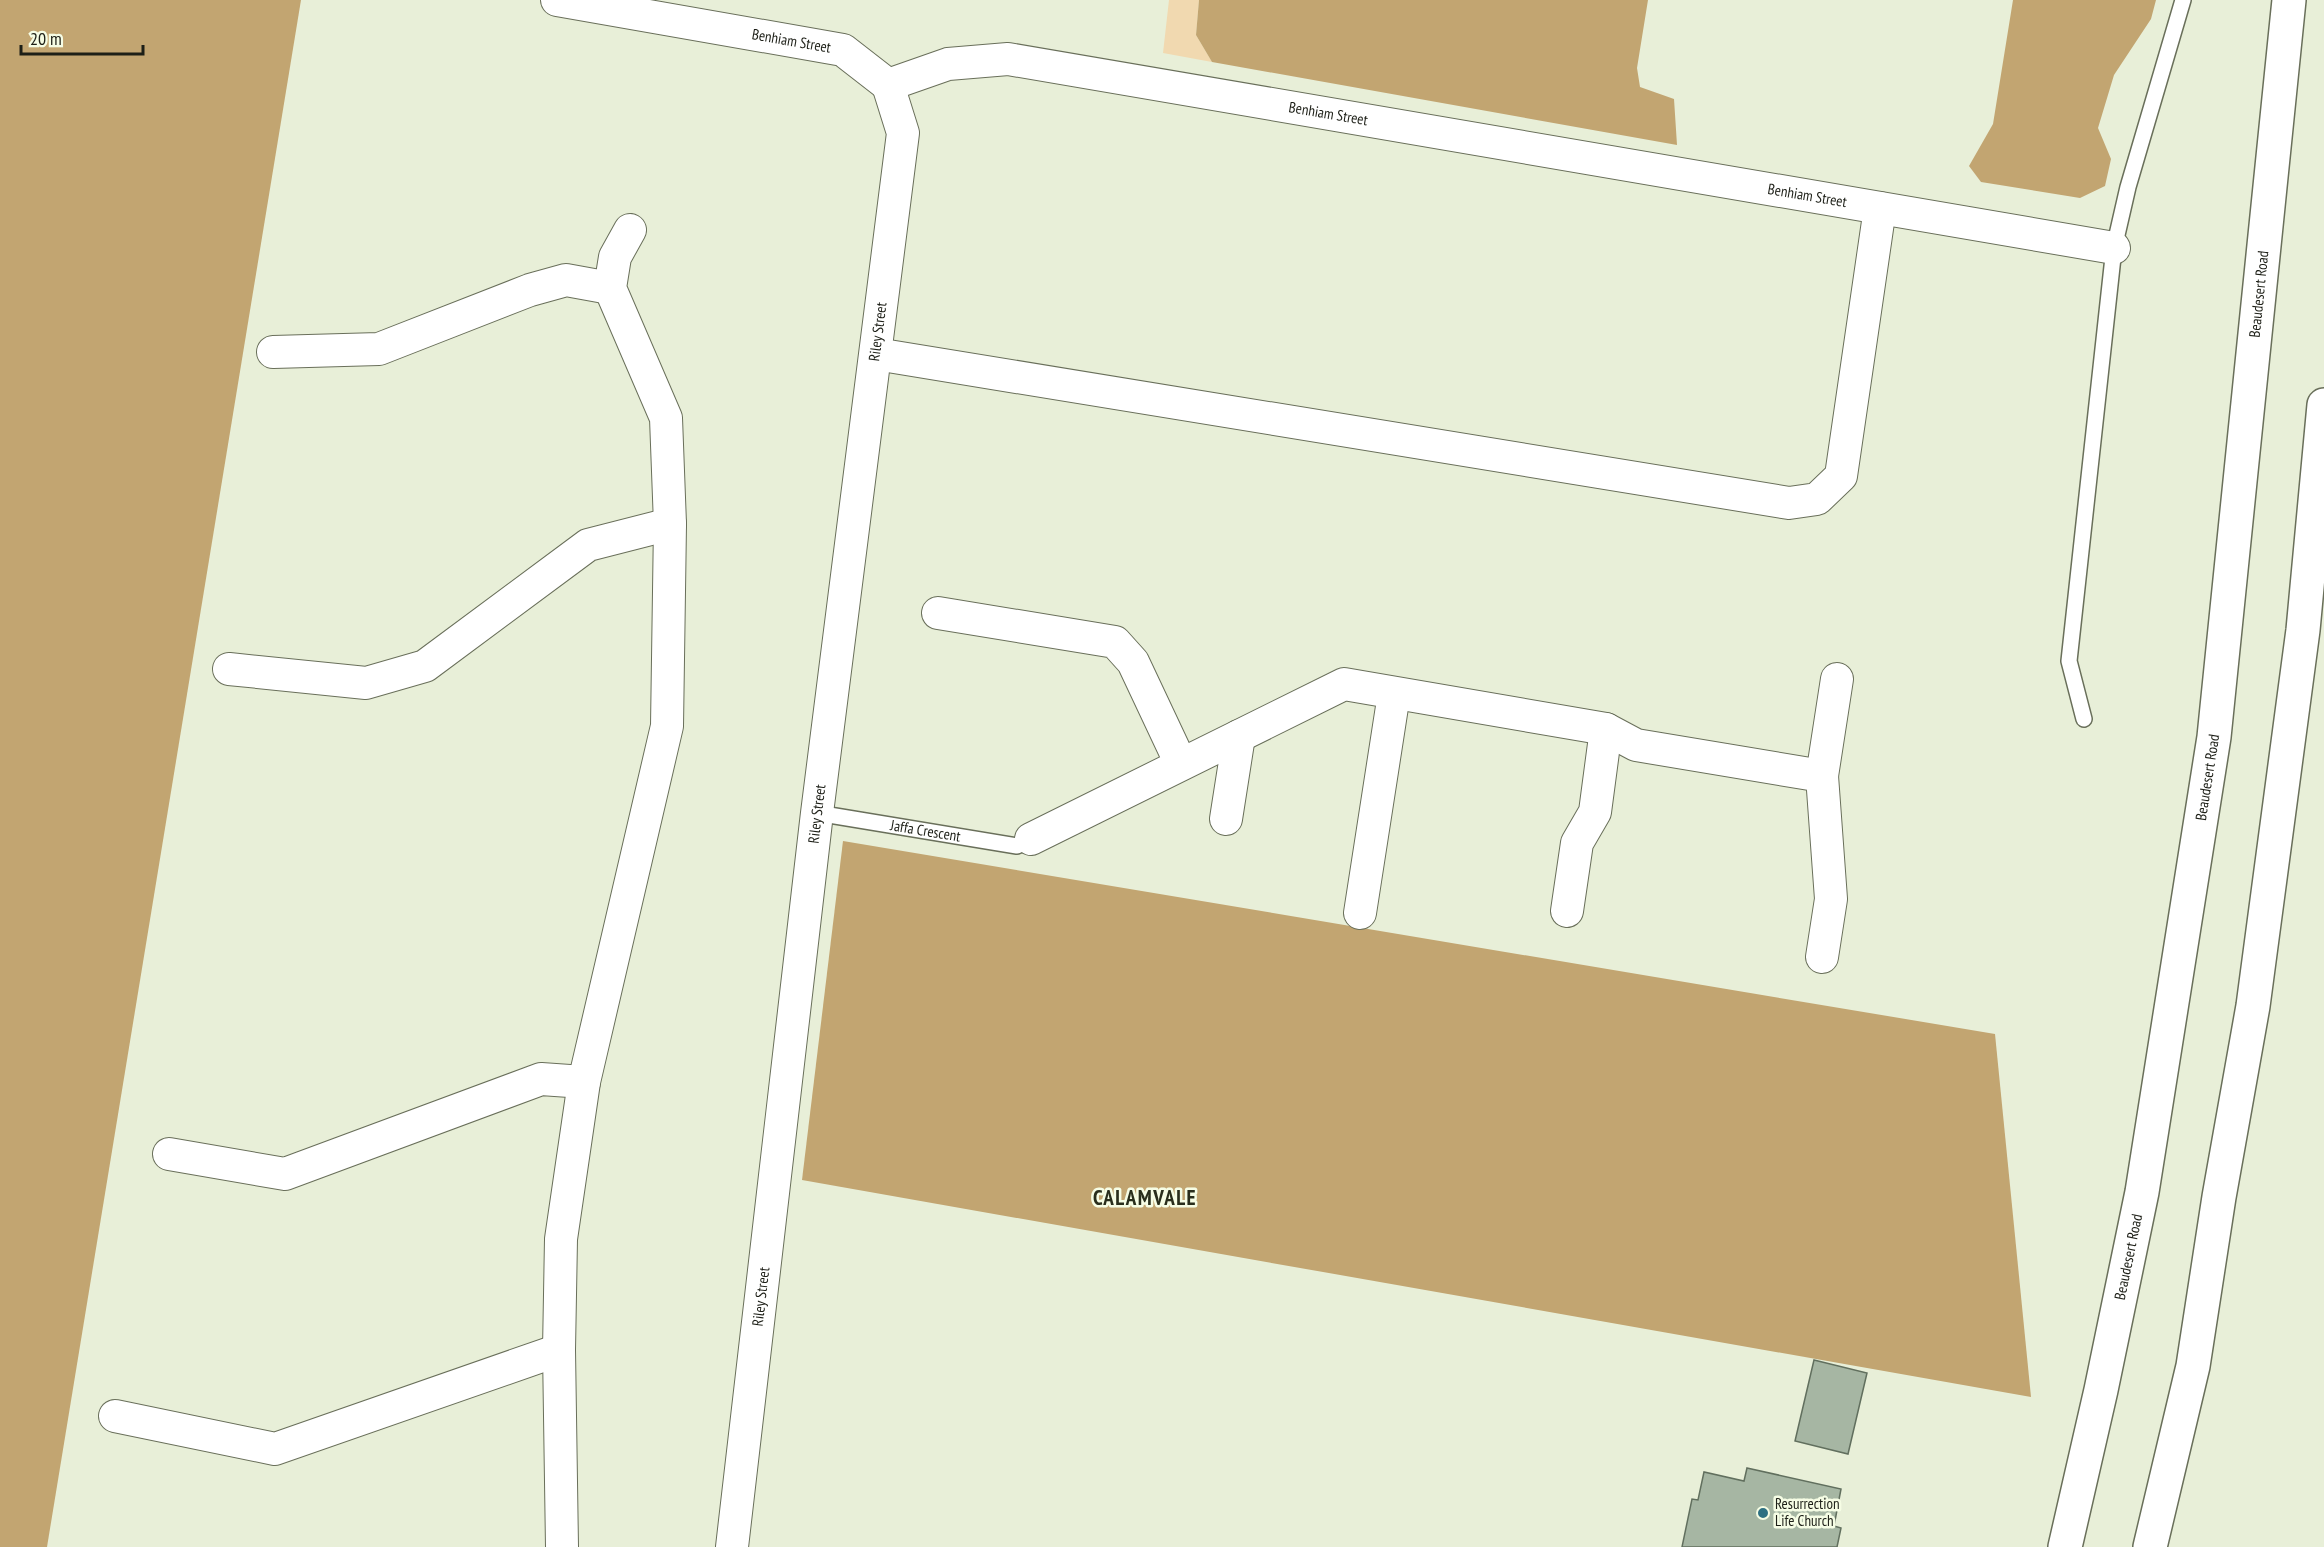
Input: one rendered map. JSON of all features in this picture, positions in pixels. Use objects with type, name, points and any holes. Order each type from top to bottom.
[{"type":"highway","name":"Beaudesert Road","points":[[2065,1547],[2102,1390],[2142,1192],[2214,737],[2289,0]]},
{"type":"highway","points":[[2150,1547],[2193,1366],[2219,1197],[2253,1006],[2301,641],[2324,405]]},
{"type":"street","name":"Benhiam Street","points":[[557,0],[690,12],[843,50],[888,85],[948,64],[1008,59],[2114,248]]},
{"type":"street","name":"Riley Street","points":[[732,1547],[817,813],[903,133],[888,85]]},
{"type":"street","points":[[876,354],[1789,503],[1817,499],[1841,476],[1880,208]]},
{"type":"street","points":[[562,1547],[559,1350],[561,1239],[584,1082],[667,726],[670,524],[666,418],[610,288],[615,257],[630,230]]},
{"type":"street","points":[[273,352],[380,349],[530,290],[566,280],[610,288]]},
{"type":"street","points":[[229,669],[366,683],[424,666],[588,545],[670,524]]},
{"type":"street","points":[[938,613],[1115,642],[1133,662],[1181,764]]},
{"type":"street","points":[[1822,957],[1831,899],[1822,776],[1837,679]]},
{"type":"street","points":[[1031,839],[1344,684],[1606,729],[1636,745],[1822,776]]},
{"type":"street","points":[[1360,913],[1394,694]]},
{"type":"street","points":[[1567,911],[1577,843],[1594,812],[1606,729]]},
{"type":"street","points":[[1226,819],[1239,736]]},
{"type":"street","points":[[169,1154],[285,1174],[541,1079],[584,1082]]},
{"type":"street","points":[[115,1416],[275,1449],[559,1350]]},
{"type":"lane","points":[[2084,718],[2069,661],[2114,248],[2128,186],[2183,0]]},
{"type":"lane","name":"Jaffa Crescent","points":[[817,813],[1017,846],[1031,839]]},
{"type":"shaded area","points":[[0,0],[301,0],[47,1547],[0,1547]]},
{"type":"shaded area","points":[[1169,0],[1199,0],[1196,35],[1212,62],[1163,53]]},
{"type":"shaded area","points":[[1199,0],[1648,0],[1637,68],[1640,87],[1674,99],[1677,145],[1212,62],[1196,35]]},
{"type":"shaded area","points":[[2013,0],[2156,0],[2151,19],[2114,75],[2098,128],[2111,159],[2105,186],[2080,198],[1981,182],[1969,166],[1993,124]]},
{"type":"shaded area","points":[[843,841],[1995,1034],[2031,1397],[802,1180]]},
{"type":"building","points":[[1814,1360],[1867,1373],[1848,1454],[1795,1441]]},
{"type":"building","name":"Resurrection Life Church","points":[[1747,1468],[1841,1489],[1834,1526],[1841,1528],[1837,1547],[1682,1547],[1692,1499],[1698,1500],[1704,1472],[1744,1481]]},
{"type":"place","name":"Resurrection Life Church","points":[[1763,1513]]},
{"type":"district","name":"CALAMVALE","points":[[1145,1198]]}]
